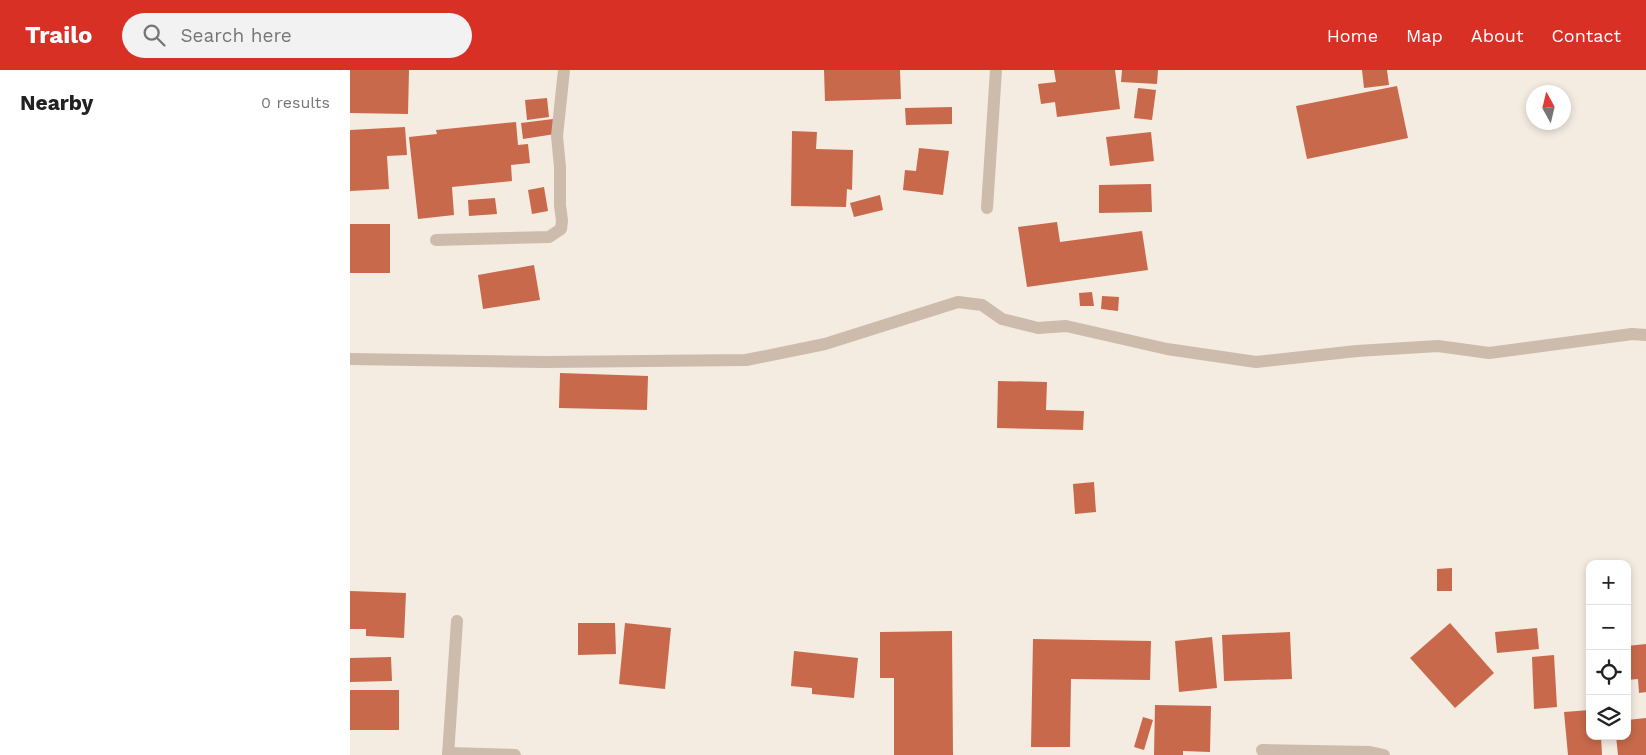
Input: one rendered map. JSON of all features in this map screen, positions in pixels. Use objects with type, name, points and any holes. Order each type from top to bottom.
[{"type":"street","points":[[436,240],[549,237],[561,229],[560,167],[557,136],[564,70]]},
{"type":"street","points":[[987,208],[996,70]]},
{"type":"street","points":[[350,359],[546,362],[746,360],[825,344],[958,302],[982,305],[1002,319],[1038,328],[1066,326],[1167,349],[1256,362],[1358,351],[1438,346],[1489,354],[1632,334],[1646,335]]},
{"type":"street","points":[[457,621],[448,754],[515,755]]},
{"type":"street","points":[[1262,750],[1370,752],[1384,755]]},
{"type":"building","points":[[350,70],[409,70],[408,114],[350,113]]},
{"type":"building","points":[[824,70],[900,70],[901,99],[825,101]]},
{"type":"building","points":[[1054,70],[1115,70],[1120,109],[1057,117],[1055,102],[1041,104],[1038,84],[1056,82]]},
{"type":"building","points":[[1122,70],[1158,70],[1157,84],[1121,82]]},
{"type":"building","points":[[1362,70],[1387,70],[1389,85],[1364,88]]},
{"type":"building","points":[[1397,86],[1408,138],[1307,159],[1296,106]]},
{"type":"building","points":[[1138,88],[1156,90],[1152,120],[1134,118]]},
{"type":"building","points":[[547,98],[549,117],[527,120],[525,100]]},
{"type":"building","points":[[952,107],[952,124],[906,125],[905,108]]},
{"type":"building","points":[[553,119],[555,134],[523,139],[521,123]]},
{"type":"building","points":[[516,122],[518,145],[528,144],[530,163],[511,165],[512,181],[452,187],[454,215],[418,219],[409,137],[437,134],[436,130]]},
{"type":"building","points":[[405,127],[407,155],[387,156],[389,189],[350,191],[350,130]]},
{"type":"building","points":[[792,131],[817,132],[816,149],[853,150],[852,190],[847,189],[846,207],[791,206]]},
{"type":"building","points":[[1151,132],[1154,161],[1110,166],[1106,137]]},
{"type":"building","points":[[919,148],[949,151],[943,195],[903,190],[905,170],[916,171]]},
{"type":"building","points":[[1151,184],[1152,212],[1099,213],[1099,185]]},
{"type":"building","points":[[544,187],[548,211],[532,214],[528,190]]},
{"type":"building","points":[[880,195],[883,210],[854,217],[850,203]]},
{"type":"building","points":[[495,198],[497,214],[469,216],[468,200]]},
{"type":"building","points":[[1057,222],[1060,242],[1142,231],[1148,270],[1027,287],[1018,227]]},
{"type":"building","points":[[350,224],[390,224],[390,273],[350,273]]},
{"type":"building","points":[[534,265],[540,300],[483,309],[478,275]]},
{"type":"building","points":[[1092,292],[1094,306],[1080,306],[1079,293]]},
{"type":"building","points":[[1102,296],[1119,297],[1118,311],[1101,309]]},
{"type":"building","points":[[560,373],[648,376],[647,410],[559,408]]},
{"type":"building","points":[[998,381],[1047,382],[1046,410],[1084,411],[1083,430],[997,428]]},
{"type":"building","points":[[1094,482],[1096,512],[1075,514],[1073,484]]},
{"type":"building","points":[[1452,568],[1452,591],[1437,591],[1437,569]]},
{"type":"building","points":[[350,591],[406,593],[404,638],[366,636],[366,629],[350,629]]},
{"type":"building","points":[[578,623],[615,623],[616,654],[578,655]]},
{"type":"building","points":[[625,623],[671,628],[665,689],[619,684]]},
{"type":"building","points":[[1450,623],[1494,673],[1455,708],[1410,658]]},
{"type":"building","points":[[1537,628],[1539,649],[1497,653],[1495,632]]},
{"type":"building","points":[[952,631],[953,755],[894,755],[894,678],[880,678],[880,632]]},
{"type":"building","points":[[1290,632],[1292,679],[1224,681],[1222,635]]},
{"type":"building","points":[[1212,637],[1217,688],[1179,692],[1175,641]]},
{"type":"building","points":[[1033,639],[1151,641],[1150,680],[1071,679],[1070,747],[1031,747]]},
{"type":"building","points":[[1646,644],[1646,692],[1639,693],[1638,679],[1631,680],[1631,646]]},
{"type":"building","points":[[794,651],[858,658],[854,698],[812,694],[812,688],[791,686]]},
{"type":"building","points":[[1554,655],[1557,707],[1534,709],[1532,657]]},
{"type":"building","points":[[391,657],[392,681],[350,682],[350,658]]},
{"type":"building","points":[[350,690],[399,690],[399,730],[350,730]]},
{"type":"building","points":[[1155,705],[1211,706],[1210,752],[1183,751],[1183,755],[1154,755]]},
{"type":"building","points":[[1586,710],[1586,740],[1601,740],[1602,755],[1568,755],[1564,712]]},
{"type":"building","points":[[1143,717],[1153,720],[1144,750],[1134,747]]},
{"type":"building","points":[[1646,718],[1646,755],[1618,755],[1616,740],[1631,740],[1631,720]]}]
